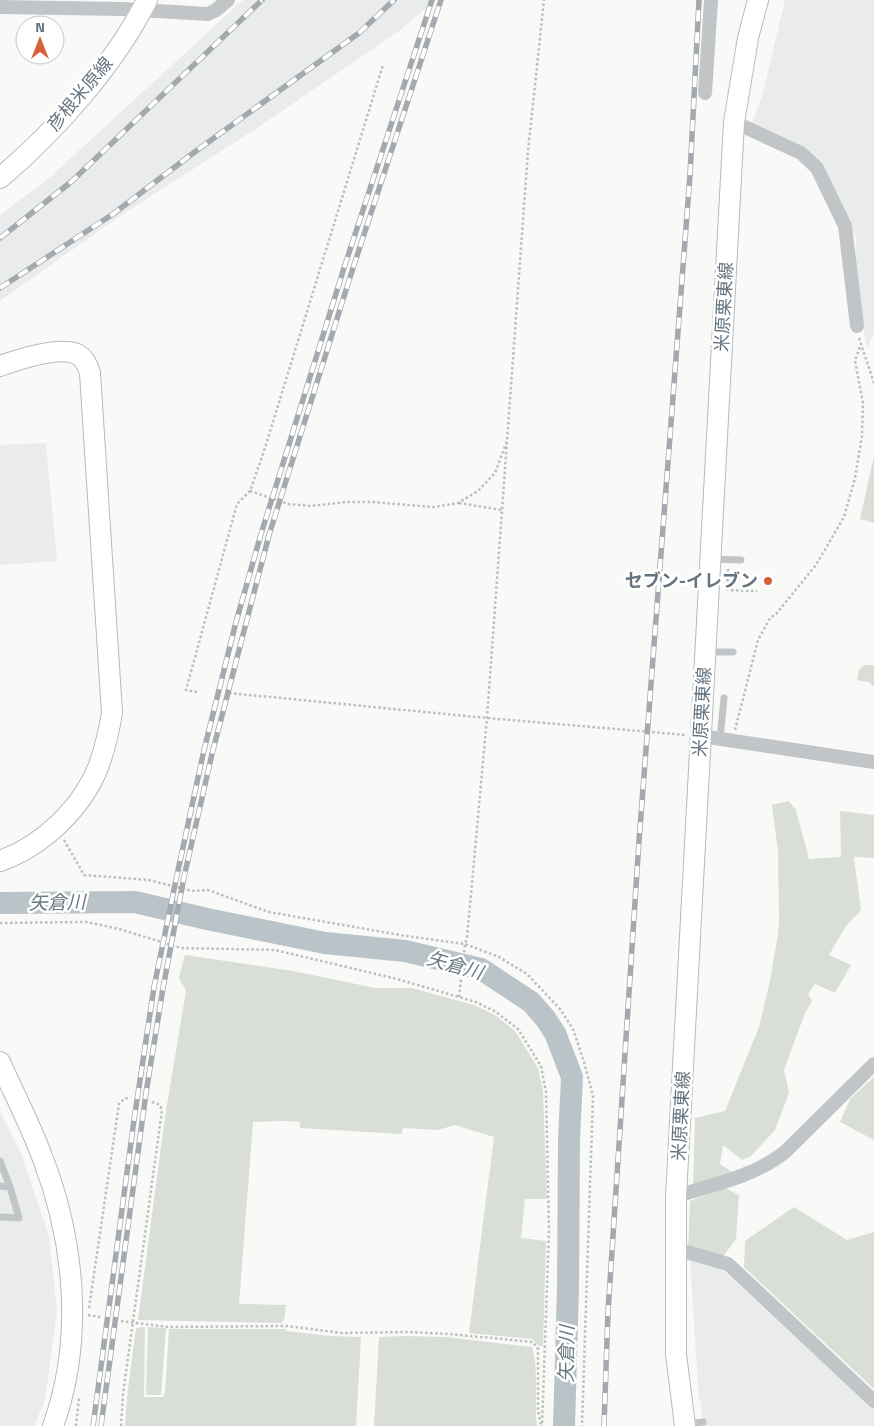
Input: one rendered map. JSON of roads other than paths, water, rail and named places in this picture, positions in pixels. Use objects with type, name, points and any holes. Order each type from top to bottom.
[{"type":"main road","name":"米原栗東線","points":[[691,1424],[676,1354],[676,1196],[718,738],[706,652],[715,564],[734,122],[748,38],[758,0]]},
{"type":"main road","name":"彦根米原線","points":[[0,178],[51,130],[87,89],[114,55],[144,5]]},
{"type":"main road","points":[[0,861],[12,857],[54,827],[74,807],[87,790],[95,774],[107,738],[112,713],[90,373],[85,360],[77,354],[69,352],[35,354],[3,367]]},
{"type":"main road","points":[[2,1074],[43,1158],[66,1236],[71,1270],[72,1319],[68,1365],[59,1409],[53,1426]]},
{"type":"street","points":[[0,7],[144,5],[208,14],[228,0]]},
{"type":"street","points":[[705,93],[710,0]]},
{"type":"street","points":[[734,122],[801,154],[817,168],[846,226],[857,326]]},
{"type":"street","points":[[718,738],[874,762]]},
{"type":"street","points":[[676,1196],[735,1177],[774,1161],[874,1064]]},
{"type":"street","points":[[676,1249],[728,1264],[874,1401]]},
{"type":"lane","points":[[715,564],[741,560]]},
{"type":"lane","points":[[706,652],[733,652]]},
{"type":"lane","points":[[718,738],[724,698]]},
{"type":"lane","points":[[0,1161],[20,1218],[0,1217]]},
{"type":"lane","points":[[0,1186],[10,1187]]},
{"type":"waterway","name":"矢倉川","points":[[0,903],[135,902],[325,943],[405,951],[481,969],[531,1002],[555,1033],[572,1077],[569,1140],[568,1289],[564,1426]]},
{"type":"railway","points":[[0,238],[71,182],[262,0]]},
{"type":"railway","points":[[0,288],[113,214],[196,151],[359,33],[394,0]]},
{"type":"railway","points":[[93,1426],[134,1120],[154,987],[204,750],[236,622],[261,534],[344,268],[432,0]]},
{"type":"railway","points":[[101,1426],[146,1093],[163,988],[184,877],[212,754],[269,535],[352,271],[441,0]]},
{"type":"railway","points":[[604,1426],[608,1312],[639,841],[690,175],[699,0]]},
{"type":"place","name":"セブン-イレブン","points":[[768,581]]}]
